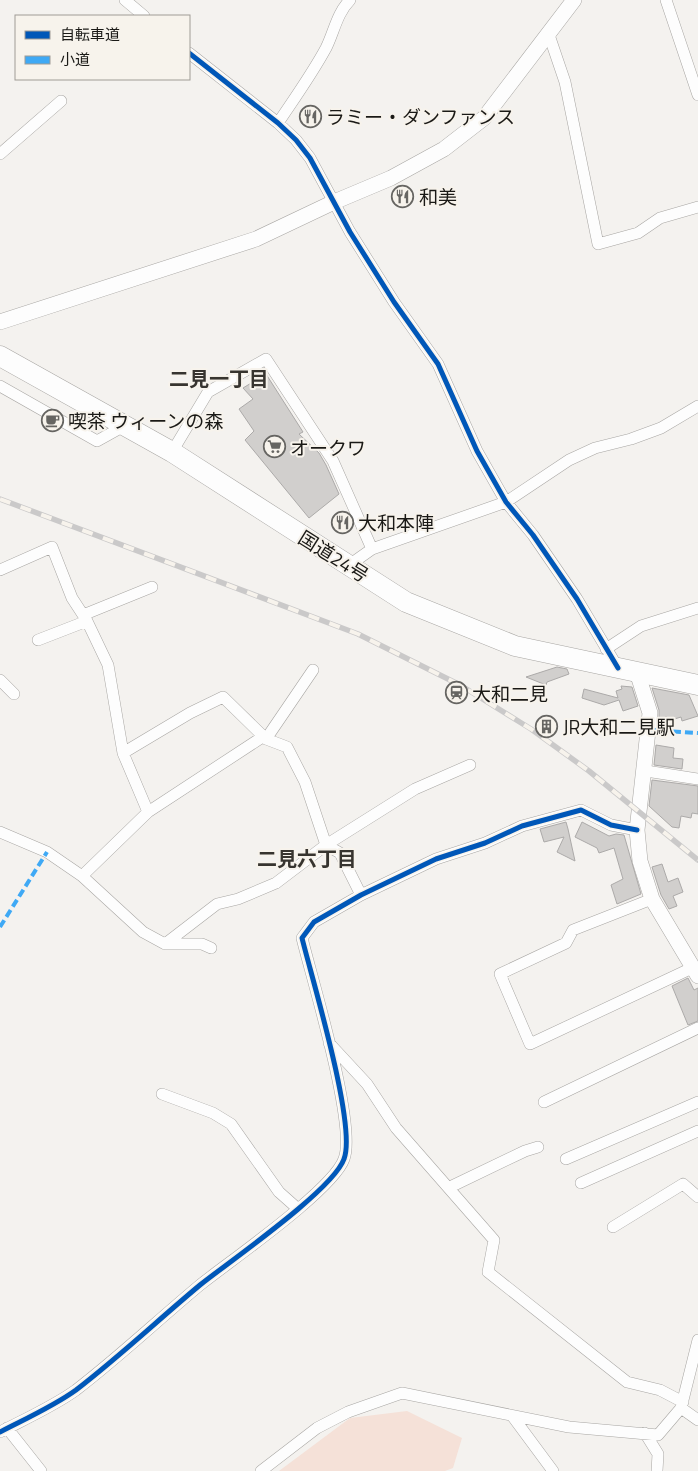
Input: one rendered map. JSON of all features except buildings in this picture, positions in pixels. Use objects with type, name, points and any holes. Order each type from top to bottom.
[{"type":"highway","name":"国道24号","points":[[0,356],[172,452],[406,602],[515,646],[698,686]]},
{"type":"street","points":[[125,0],[143,15]]},
{"type":"street","points":[[278,123],[326,48],[344,6],[350,0]]},
{"type":"street","points":[[0,322],[256,239],[334,202],[391,178],[444,149],[484,118],[574,0]]},
{"type":"street","points":[[666,0],[698,95]]},
{"type":"street","points":[[548,32],[565,82],[598,244],[638,234],[660,218],[698,207]]},
{"type":"street","points":[[190,54],[278,123],[296,140],[310,158],[350,232],[394,302],[438,364],[477,451],[506,502],[533,535],[571,591],[606,649],[628,670],[650,713],[646,772],[637,830],[640,860],[652,899],[695,972],[530,1044],[500,974],[566,943],[573,930],[652,899]]},
{"type":"street","points":[[0,154],[62,101]]},
{"type":"street","points":[[172,452],[208,392],[266,359],[333,461],[372,549]]},
{"type":"street","points":[[0,386],[97,441],[124,426]]},
{"type":"street","points":[[348,566],[372,549],[506,502],[569,460],[595,448],[631,439],[661,428],[698,406]]},
{"type":"street","points":[[0,570],[52,546],[72,598],[85,618],[108,665],[123,753],[148,812]]},
{"type":"street","points":[[38,640],[152,587]]},
{"type":"street","points":[[606,649],[641,626],[698,608]]},
{"type":"street","points":[[82,876],[148,812],[265,737],[313,670]]},
{"type":"street","points":[[0,680],[14,694]]},
{"type":"street","points":[[123,753],[190,713],[223,697],[265,737],[287,748],[304,782],[326,845],[340,853],[361,895]]},
{"type":"street","points":[[165,944],[217,904],[238,899],[276,883],[326,845],[414,789],[470,764]]},
{"type":"street","points":[[646,772],[698,779]]},
{"type":"street","points":[[41,1471],[4,1430],[74,1391],[331,1180],[344,1159],[346,1134],[341,1096],[302,938],[314,922],[361,895],[436,859],[485,843],[522,826],[581,810],[611,825],[637,830]]},
{"type":"street","points":[[0,832],[46,852],[82,876],[143,932],[165,944],[202,944],[211,948]]},
{"type":"street","points":[[544,1102],[698,1028]]},
{"type":"street","points":[[328,1042],[367,1084],[396,1128],[450,1187],[494,1240],[488,1272],[627,1382],[660,1390],[682,1405],[698,1420]]},
{"type":"street","points":[[162,1094],[213,1113],[231,1124],[279,1192],[297,1208]]},
{"type":"street","points":[[566,1159],[698,1102]]},
{"type":"street","points":[[581,1183],[698,1131]]},
{"type":"street","points":[[450,1187],[524,1150],[538,1147]]},
{"type":"street","points":[[612,1227],[683,1184],[698,1196]]},
{"type":"street","points":[[261,1471],[325,1424],[348,1412],[402,1393],[569,1427],[658,1435],[682,1405],[698,1340]]},
{"type":"street","points":[[513,1417],[553,1471]]},
{"type":"street","points":[[645,1433],[658,1454],[657,1471]]},
{"type":"shaded area","points":[[407,1411],[462,1438],[453,1468],[445,1471],[279,1471],[350,1418]]},
{"type":"railway","points":[[0,499],[358,634],[460,685],[531,729],[589,771],[698,860]]},
{"type":"marked path","points":[[649,730],[698,733]]},
{"type":"marked path","points":[[0,927],[47,852]]},
{"type":"cycle path","points":[[190,54],[278,123],[296,140],[310,158],[350,232],[394,302],[438,364],[477,451],[506,502],[533,535],[577,599],[618,668]]},
{"type":"cycle path","points":[[0,1432],[49,1407],[76,1390],[108,1365],[200,1285],[302,1206],[336,1172],[344,1159],[346,1142],[344,1116],[332,1052],[302,938],[314,922],[361,895],[436,859],[485,843],[522,826],[581,810],[611,825],[637,830]]},
{"type":"place","name":"ラミー・ダンファンス","points":[[310,116]]},
{"type":"place","name":"和美","points":[[403,196]]},
{"type":"place","name":"喫茶 ウィーンの森","points":[[52,420]]},
{"type":"place","name":"オークワ","points":[[274,447]]},
{"type":"place","name":"大和本陣","points":[[342,522]]},
{"type":"place","name":"大和二見","points":[[456,693]]},
{"type":"place","name":"JR大和二見駅","points":[[547,726]]},
{"type":"district","name":"二見一丁目","points":[[219,378]]},
{"type":"district","name":"二見六丁目","points":[[307,858]]}]
